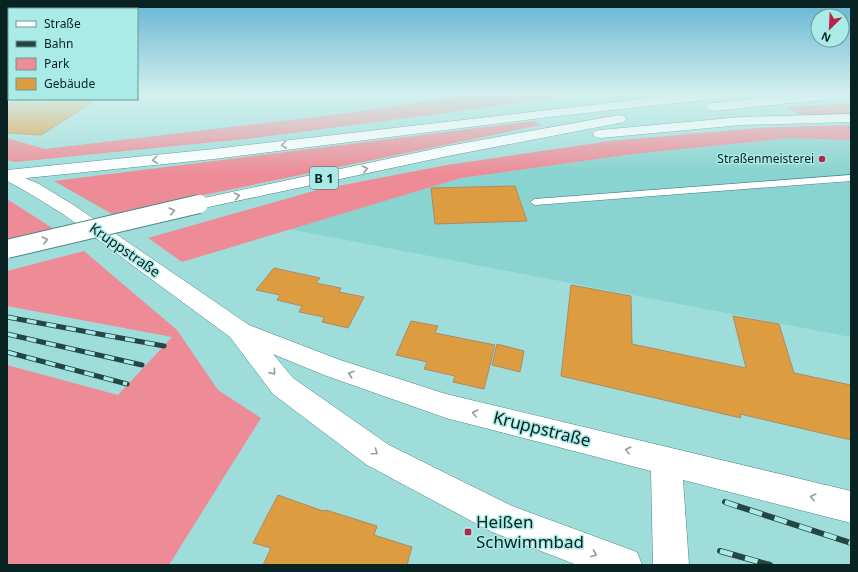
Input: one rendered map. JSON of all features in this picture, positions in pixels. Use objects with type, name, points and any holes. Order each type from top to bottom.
[{"type":"main road","points":[[323,140],[447,120]]},
{"type":"main road","points":[[7,175],[52,172],[499,120]]},
{"type":"main road","name":"B 1","points":[[7,249],[199,204],[448,151],[619,120]]},
{"type":"main road","points":[[448,151],[641,129],[741,121],[789,120]]},
{"type":"main road","name":"Kruppstraße","points":[[7,175],[33,188],[69,210],[240,331],[333,368],[446,406],[851,507]]},
{"type":"main road","name":"Kruppstraße","points":[[240,331],[283,386],[378,455],[504,520],[624,565]]},
{"type":"main road","points":[[666,460],[671,565]]},
{"type":"lane","points":[[535,202],[851,178]]},
{"type":"shaded area","points":[[851,134],[851,337],[289,229],[461,178],[633,154],[790,138]]},
{"type":"green space","points":[[292,120],[394,120],[246,139],[15,162],[7,160],[7,138],[45,149]]},
{"type":"green space","points":[[534,121],[541,125],[112,214],[54,181]]},
{"type":"green space","points":[[851,125],[851,140],[790,138],[633,154],[461,178],[182,262],[148,238],[317,190],[447,165],[610,141],[758,128]]},
{"type":"green space","points":[[7,199],[54,229],[7,239]]},
{"type":"green space","points":[[84,251],[177,330],[218,390],[261,418],[169,565],[7,565],[7,365],[118,395],[172,337],[7,306],[7,271]]},
{"type":"building","points":[[7,120],[65,120],[41,135],[7,133]]},
{"type":"building","points":[[515,186],[527,221],[435,224],[431,188]]},
{"type":"building","points":[[274,268],[320,278],[316,283],[341,288],[339,292],[364,297],[348,328],[322,322],[324,317],[299,312],[302,306],[277,300],[280,295],[256,290]]},
{"type":"building","points":[[571,285],[631,296],[632,344],[746,368],[733,316],[779,324],[794,373],[851,385],[851,440],[740,414],[741,418],[561,376]]},
{"type":"building","points":[[411,321],[438,326],[435,333],[495,345],[484,389],[453,382],[455,376],[424,369],[427,362],[396,355]]},
{"type":"building","points":[[497,344],[524,351],[520,372],[492,365]]},
{"type":"building","points":[[278,495],[323,511],[326,510],[377,526],[374,535],[412,547],[407,565],[263,565],[271,548],[253,543]]},
{"type":"railway","points":[[7,317],[164,346]]},
{"type":"railway","points":[[7,334],[142,365]]},
{"type":"railway","points":[[7,352],[127,384]]},
{"type":"railway","points":[[725,502],[851,543]]},
{"type":"railway","points":[[720,551],[770,565]]},
{"type":"place","name":"Straßenmeisterei","points":[[822,159]]},
{"type":"place","name":"Heißen Schwimmbad","points":[[468,532]]}]
